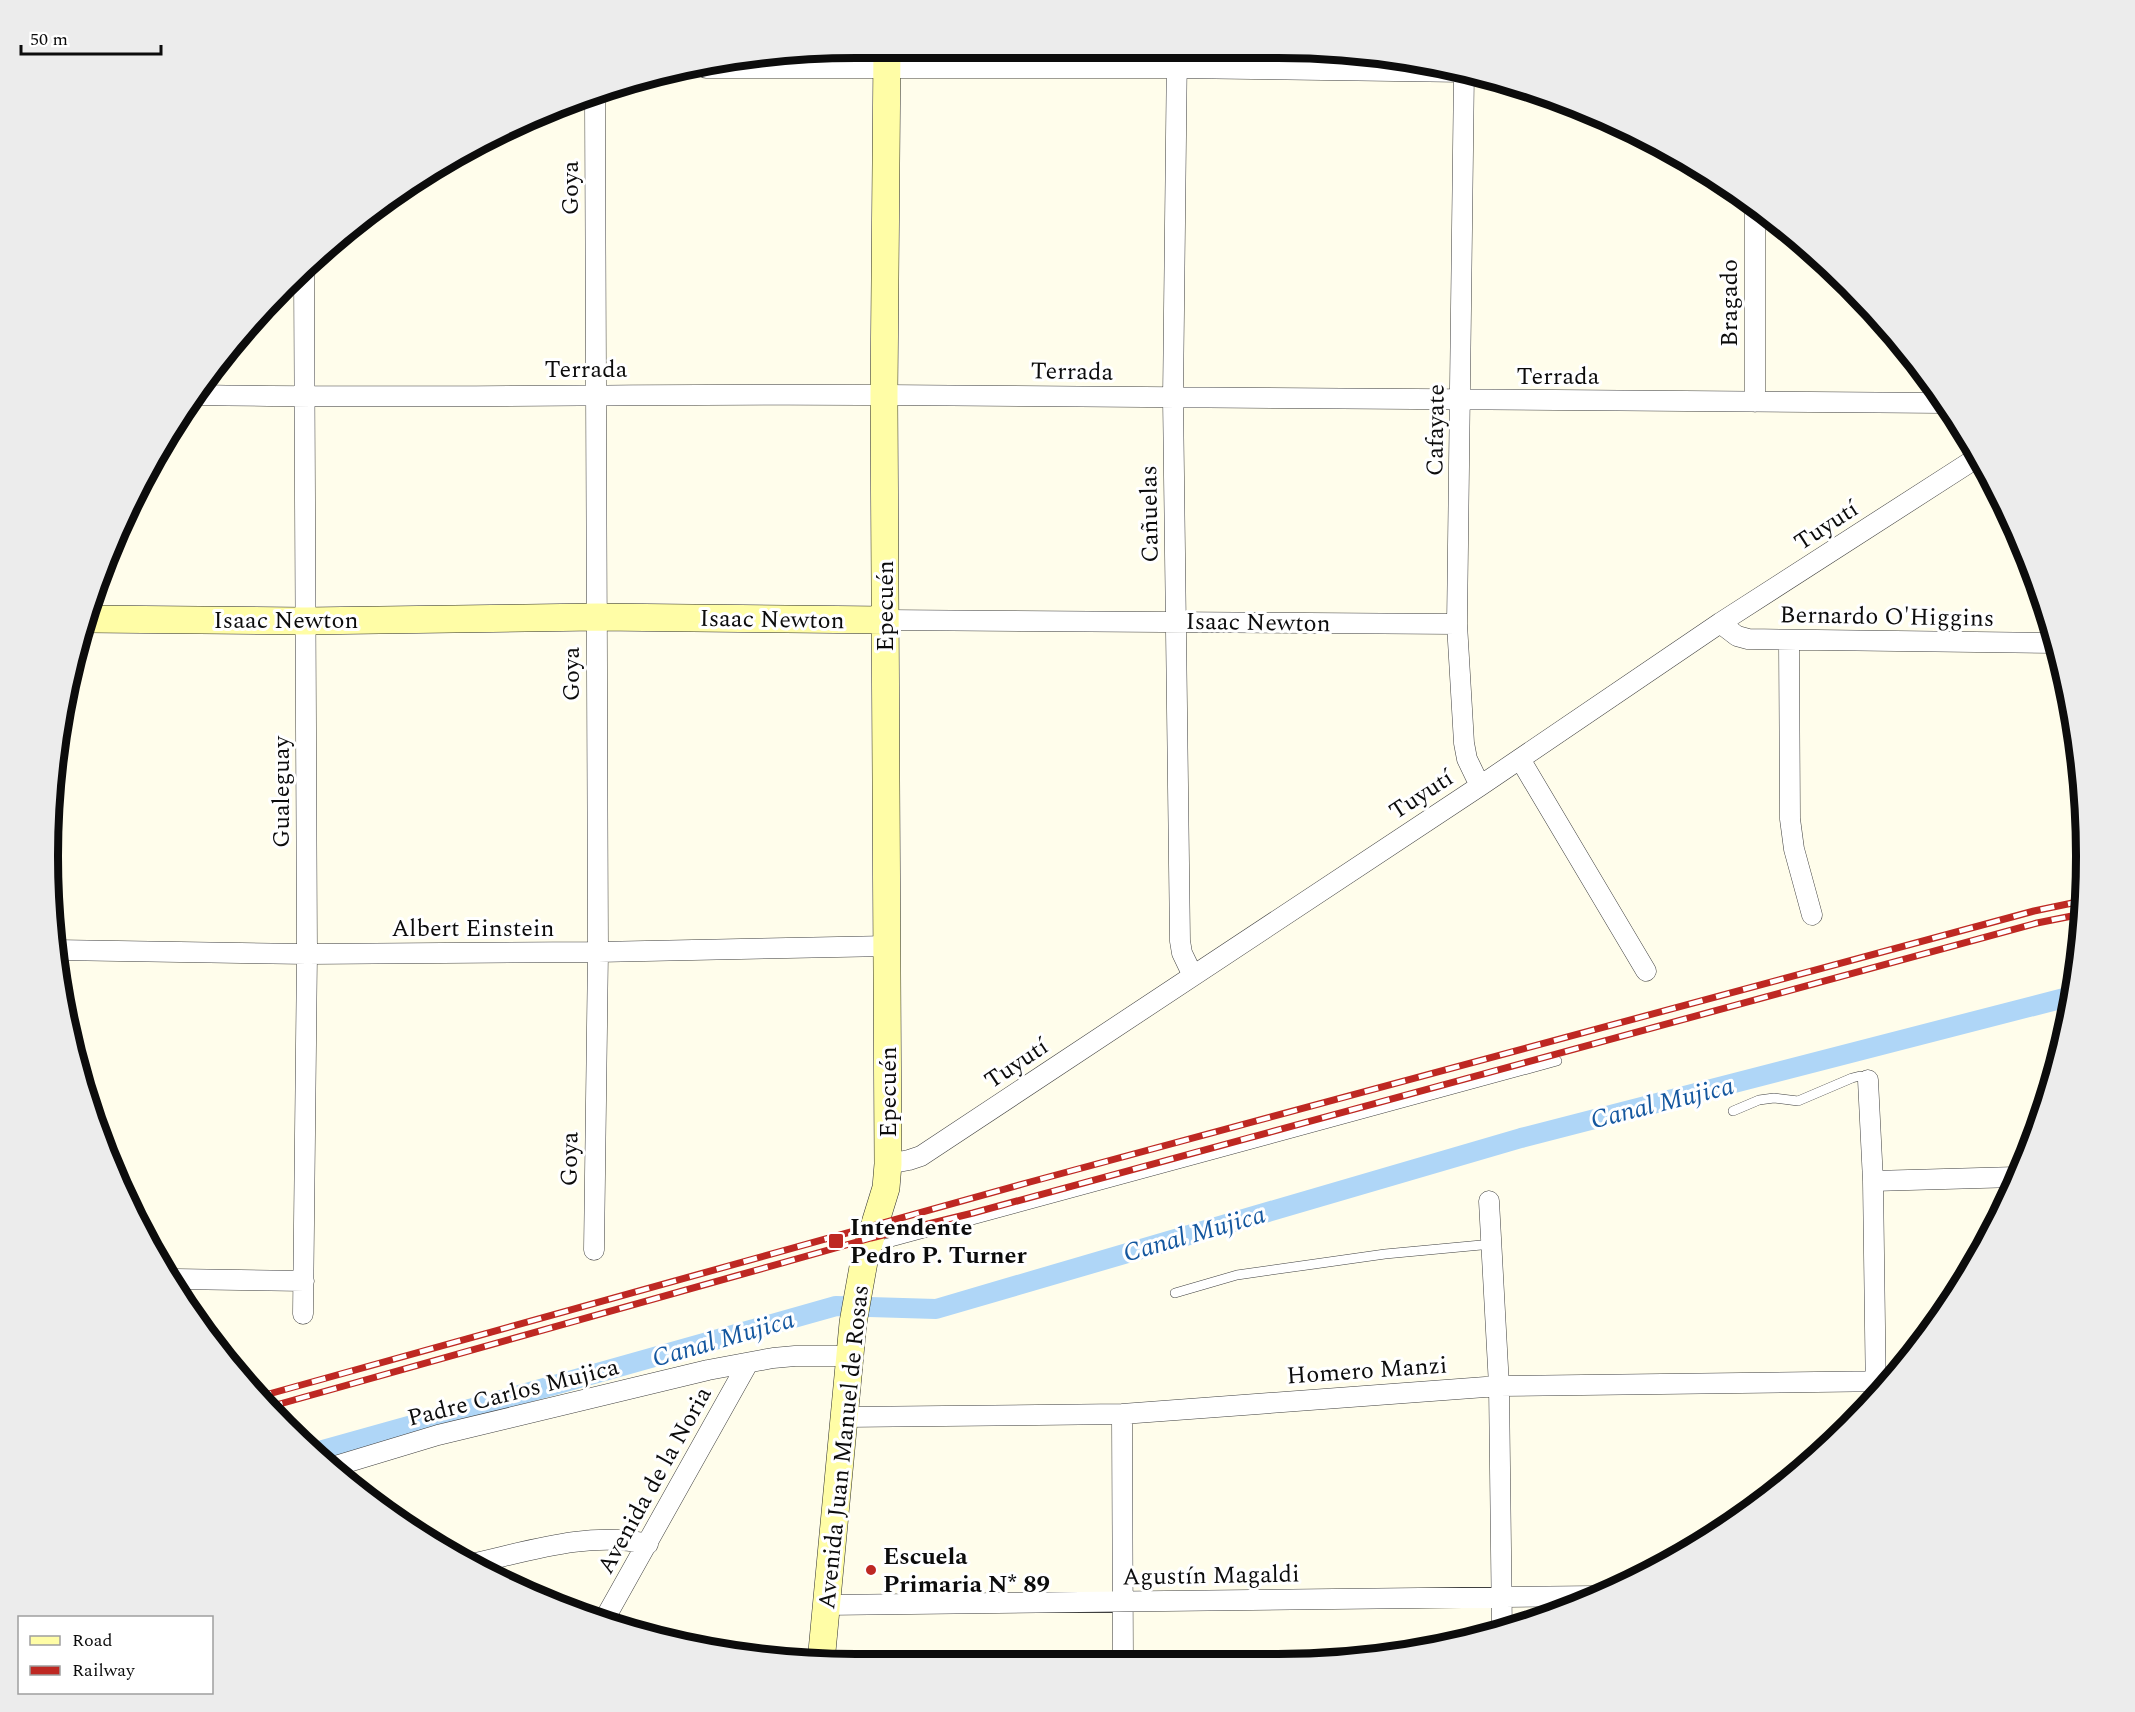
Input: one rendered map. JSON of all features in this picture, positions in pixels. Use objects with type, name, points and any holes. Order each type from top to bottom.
[{"type":"street","points":[[748,66],[887,58],[1178,59],[1409,70]]},
{"type":"street","name":"Epecuén","points":[[887,58],[884,394],[888,1164]]},
{"type":"street","name":"Cañuelas","points":[[1178,59],[1173,398],[1180,941],[1182,953],[1193,976]]},
{"type":"street","name":"Cafayate","points":[[1464,81],[1457,624],[1464,743],[1467,759],[1480,786]]},
{"type":"street","name":"Goya","points":[[594,1250],[598,952],[595,103]]},
{"type":"street","name":"Bragado","points":[[1755,217],[1755,402]]},
{"type":"street","name":"Gualeguay","points":[[303,1314],[307,954],[304,281]]},
{"type":"street","name":"Terrada","points":[[206,395],[305,397],[884,394],[1461,401],[1935,403]]},
{"type":"street","name":"Tuyutí","points":[[888,1164],[921,1156],[1480,786],[1720,623],[1972,461]]},
{"type":"street","name":"Isaac Newton","points":[[95,619],[305,621],[597,617],[1457,624]]},
{"type":"street","name":"Bernardo O'Higgins","points":[[1720,623],[1737,636],[1748,639],[2047,643]]},
{"type":"street","points":[[1789,641],[1790,819],[1794,849],[1812,915]]},
{"type":"street","points":[[1520,759],[1646,971]]},
{"type":"street","name":"Albert Einstein","points":[[64,950],[307,954],[598,952],[888,946]]},
{"type":"street","points":[[1868,1080],[1881,1380]]},
{"type":"street","name":"Avenida Juan Manuel de Rosas","points":[[822,1653],[853,1323],[868,1246],[885,1196],[888,1164]]},
{"type":"street","points":[[1873,1182],[2009,1177]]},
{"type":"street","points":[[1489,1201],[1499,1386],[1502,1621]]},
{"type":"street","points":[[180,1279],[304,1281]]},
{"type":"street","name":"Padre Carlos Mujica","points":[[340,1464],[438,1435],[708,1370],[795,1356],[851,1356]]},
{"type":"street","name":"Avenida de la Noria","points":[[608,1613],[748,1363]]},
{"type":"street","name":"Homero Manzi","points":[[845,1417],[1122,1414],[1499,1386],[1874,1387]]},
{"type":"street","points":[[1122,1414],[1123,1654]]},
{"type":"street","points":[[484,1561],[575,1540],[628,1540],[648,1544]]},
{"type":"street","name":"Agustín Magaldi","points":[[826,1605],[1575,1596]]},
{"type":"lane","points":[[868,1246],[884,1244],[1557,1061]]},
{"type":"lane","points":[[1733,1111],[1767,1099],[1798,1101],[1851,1078],[1860,1076],[1868,1080]]},
{"type":"lane","points":[[1175,1293],[1237,1275],[1385,1254],[1492,1244]]},
{"type":"waterway","name":"Canal Mujica","points":[[324,1450],[836,1306],[936,1309],[1521,1138],[2063,998]]},
{"type":"railway","points":[[268,1394],[1030,1182],[2034,911],[2075,902]]},
{"type":"railway","points":[[277,1405],[871,1238],[973,1213],[2037,923],[2074,916]]},
{"type":"place","name":"Intendente Pedro P. Turner","points":[[836,1241]]},
{"type":"place","name":"Escuela Primaria N* 89","points":[[871,1570]]}]
